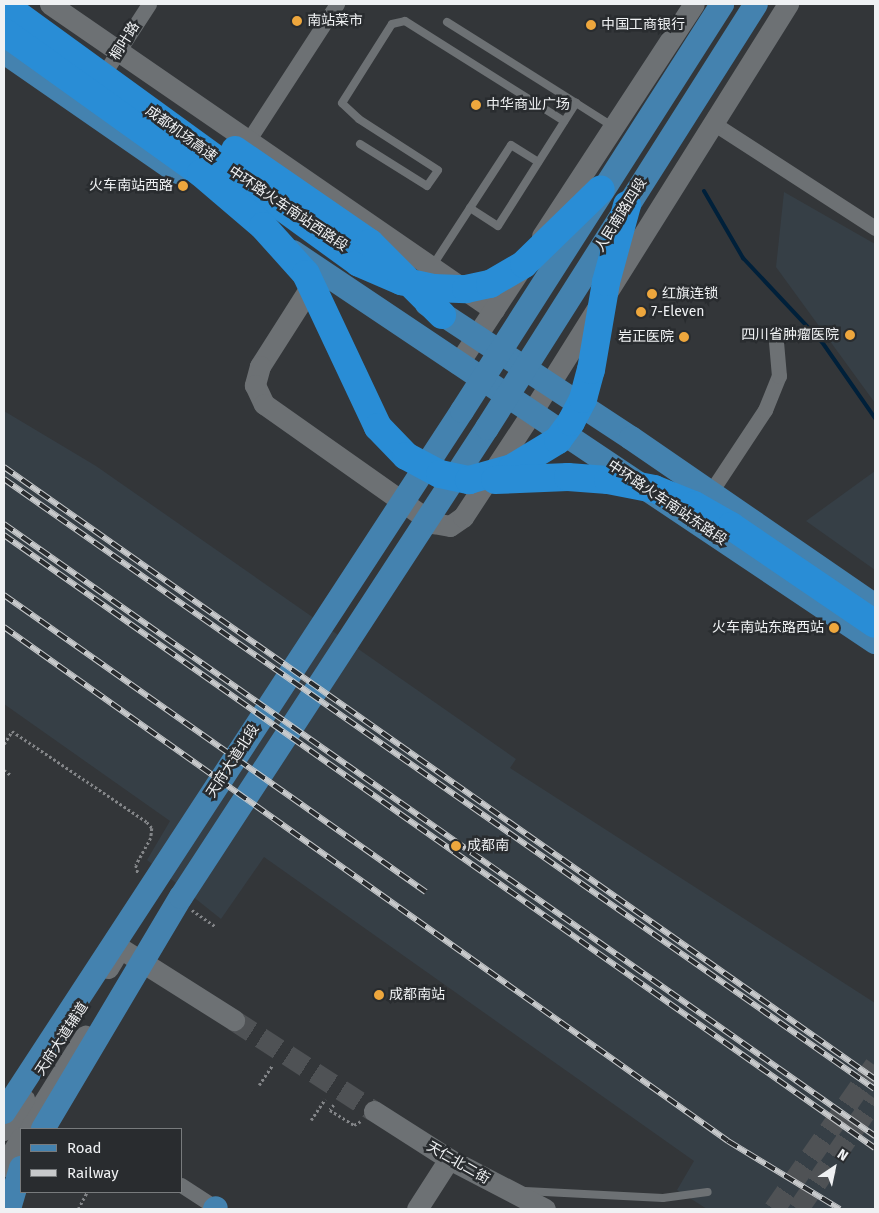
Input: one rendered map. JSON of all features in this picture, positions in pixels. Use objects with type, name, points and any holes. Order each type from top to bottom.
[{"type":"highway","points":[[20,4],[370,243],[421,284],[442,315]]},
{"type":"highway","name":"成都机场高速","points":[[4,5],[359,262],[401,282],[433,288],[466,289],[490,284],[524,264],[601,189]]},
{"type":"highway","name":"成都机场高速","points":[[4,32],[201,173],[263,226],[306,274],[378,427],[406,456],[440,474],[469,480]]},
{"type":"highway","points":[[469,480],[512,468],[541,452],[558,440],[571,422],[582,399],[591,370],[606,282],[627,205]]},
{"type":"highway","points":[[469,480],[568,476],[608,480],[654,489],[694,505],[731,526],[875,624]]},
{"type":"main road","points":[[601,189],[722,4]]},
{"type":"main road","name":"人民南路四段","points":[[26,1124],[181,897],[487,428],[756,4]]},
{"type":"main road","name":"中环路火车南站西路段","points":[[4,10],[229,169],[421,284]]},
{"type":"main road","points":[[4,52],[458,364]]},
{"type":"main road","name":"天府大道北段","points":[[26,1124],[462,411],[601,189]]},
{"type":"main road","points":[[442,315],[548,386],[631,438],[875,606]]},
{"type":"main road","name":"中环路火车南站东路段","points":[[458,364],[875,642]]},
{"type":"main road","points":[[4,1192],[20,1167]]},
{"type":"main road","points":[[9,1209],[20,1171]]},
{"type":"street","points":[[50,4],[249,140],[421,284],[494,310]]},
{"type":"street","name":"桐叶路","points":[[101,78],[148,4]]},
{"type":"street","points":[[229,169],[338,4]]},
{"type":"street","points":[[458,364],[694,4]]},
{"type":"street","name":"人民南路四段","points":[[321,270],[260,366],[255,385],[264,404],[433,523],[450,526],[463,517],[532,412],[788,4]]},
{"type":"street","points":[[713,123],[875,228]]},
{"type":"street","points":[[582,330],[582,359],[594,400],[631,438]]},
{"type":"street","points":[[710,493],[766,410],[779,376],[776,342]]},
{"type":"street","name":"天府大道辅道","points":[[4,1130],[26,1124],[127,953],[234,1020]]},
{"type":"street","name":"天仁北二街","points":[[374,1111],[449,1160],[503,1190],[545,1209]]},
{"type":"street","name":"天府大道辅道","points":[[4,1166],[20,1135]]},
{"type":"street","points":[[417,1209],[449,1160]]},
{"type":"street","points":[[182,1186],[216,1209]]},
{"type":"lane","points":[[360,144],[427,186],[438,170],[359,119],[342,103],[392,24],[405,21],[564,121]]},
{"type":"lane","points":[[447,22],[614,127]]},
{"type":"lane","points":[[470,208],[498,226],[576,103]]},
{"type":"lane","points":[[421,284],[511,145],[538,162]]},
{"type":"lane","points":[[503,1190],[663,1198],[708,1192]]},
{"type":"path","points":[[4,744],[12,731],[147,822],[152,828],[151,838],[136,868],[143,876]]},
{"type":"path","points":[[4,770],[11,775]]},
{"type":"path","points":[[186,906],[215,926]]},
{"type":"path","points":[[259,1085],[272,1066]]},
{"type":"path","points":[[311,1120],[325,1099]]},
{"type":"path","points":[[334,1105],[330,1110],[354,1125],[374,1111]]},
{"type":"path","points":[[78,1209],[86,1193]]},
{"type":"shaded area","name":"四川省肿瘤医院","points":[[784,192],[875,244],[875,403],[776,267]]},
{"type":"shaded area","points":[[4,411],[96,466],[516,759],[510,768],[875,1003],[875,1209],[707,1209],[677,1190],[694,1161],[264,857],[221,919],[147,860],[170,821],[4,704]]},
{"type":"shaded area","points":[[875,471],[875,570],[806,521]]},
{"type":"waterway","points":[[704,191],[743,258],[822,342],[875,418]]},
{"type":"tunnel","points":[[234,1020],[374,1111]]},
{"type":"tunnel","points":[[774,1209],[875,1065]]},
{"type":"tunnel","points":[[798,1209],[875,1098]]},
{"type":"railway","points":[[4,467],[875,1079]]},
{"type":"railway","points":[[4,479],[875,1089]]},
{"type":"railway","points":[[4,524],[875,1136]]},
{"type":"railway","points":[[4,535],[875,1148]]},
{"type":"railway","points":[[4,595],[426,892]]},
{"type":"railway","points":[[4,627],[728,1141],[840,1209]]},
{"type":"place","name":"南站菜市","points":[[297,21]]},
{"type":"place","name":"中国工商银行","points":[[591,25]]},
{"type":"place","name":"中华商业广场","points":[[476,105]]},
{"type":"place","name":"火车南站西路","points":[[183,186]]},
{"type":"place","name":"红旗连锁","points":[[652,294]]},
{"type":"place","name":"7-Eleven","points":[[641,312]]},
{"type":"place","name":"四川省肿瘤医院","points":[[850,335]]},
{"type":"place","name":"岩正医院","points":[[684,337]]},
{"type":"place","name":"火车南站东路西站","points":[[834,628]]},
{"type":"place","name":"成都南","points":[[456,846]]},
{"type":"place","name":"成都南站","points":[[379,995]]}]
